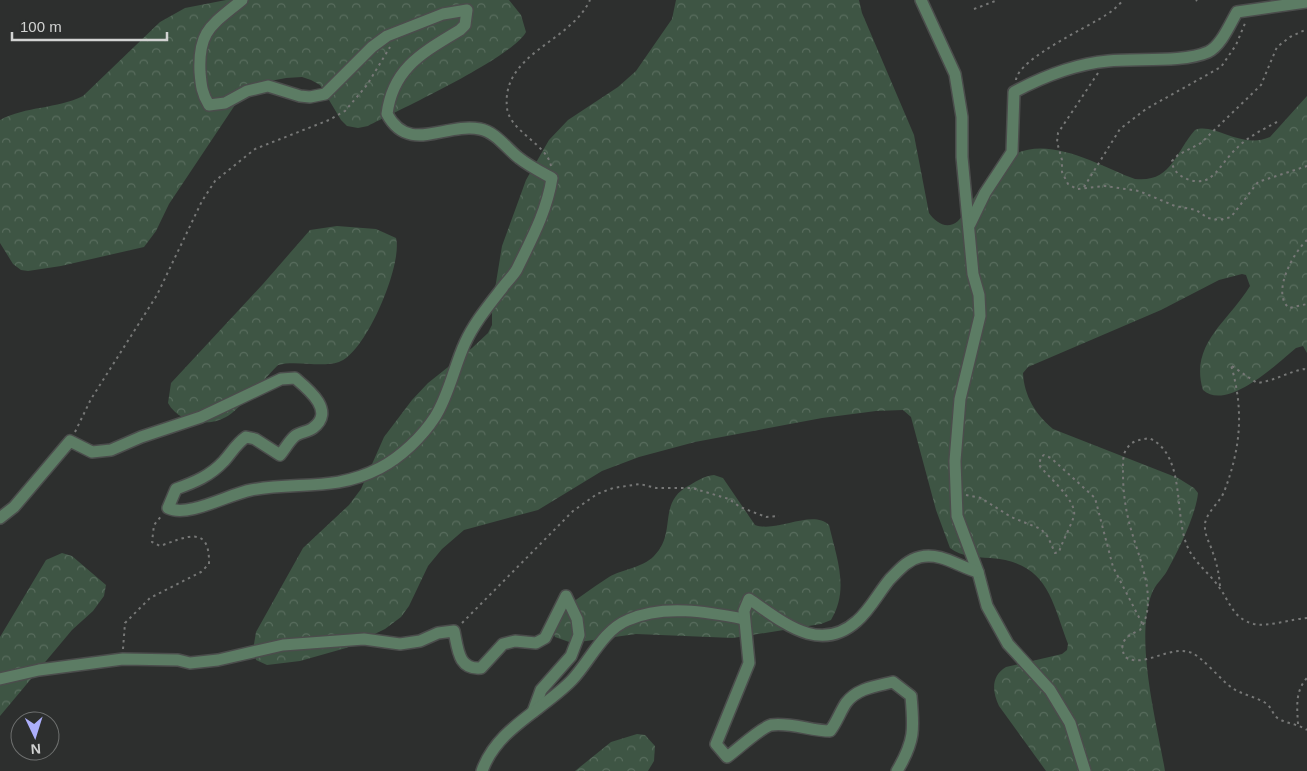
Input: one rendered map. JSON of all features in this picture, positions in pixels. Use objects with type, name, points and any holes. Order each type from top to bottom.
[{"type":"street","points":[[0,518],[14,507],[70,440],[92,452],[111,450],[141,437],[201,417],[281,379],[295,378],[313,393],[321,405],[321,413],[317,424],[312,430],[296,435],[280,455],[255,439],[246,437],[236,444],[224,461],[202,480],[176,489],[168,508],[173,511],[187,511],[251,490],[337,484],[355,480],[382,467],[411,446],[435,417],[465,342],[482,314],[517,269],[549,199],[552,178],[521,160],[489,132],[478,129],[457,129],[440,133],[411,135],[394,126],[387,114],[398,77],[411,61],[460,30],[465,25],[467,10],[443,14],[387,36],[372,47],[325,94],[310,97],[300,96],[268,86],[247,90],[225,103],[209,105],[202,94],[199,52],[201,41],[211,26],[242,0]]},
{"type":"street","points":[[921,0],[955,74],[962,117],[962,157],[972,241],[973,274],[979,294],[980,316],[960,399],[955,461],[955,494],[958,516],[978,572],[987,606],[1008,644],[1050,690],[1070,723],[1084,771]]},
{"type":"street","points":[[970,224],[985,193],[1012,152],[1014,92],[1038,79],[1078,66],[1107,61],[1172,58],[1208,52],[1217,45],[1237,12],[1307,2]]},
{"type":"street","points":[[898,771],[913,740],[914,729],[911,696],[893,682],[866,688],[855,694],[846,704],[840,718],[830,731],[814,731],[786,725],[770,725],[727,758],[716,744],[749,663],[744,611],[749,599],[789,626],[815,636],[836,634],[858,620],[878,593],[906,562],[920,557],[934,556],[953,560],[965,568],[978,572]]},
{"type":"street","points":[[0,680],[39,670],[123,659],[178,660],[190,663],[218,660],[283,645],[364,639],[400,644],[420,641],[438,633],[454,631],[460,657],[464,664],[472,669],[481,668],[502,644],[515,641],[536,643],[545,638],[566,596],[577,618],[580,635],[571,656],[541,690],[533,712]]},
{"type":"street","points":[[482,771],[495,746],[512,728],[571,681],[608,634],[627,620],[650,614],[690,611],[744,618]]},
{"type":"path","points":[[552,178],[550,162],[515,125],[507,110],[507,90],[517,67],[574,22],[584,12],[590,0]]},
{"type":"path","points":[[974,9],[998,0]]},
{"type":"path","points":[[1014,92],[1016,75],[1029,62],[1066,37],[1108,15],[1124,0]]},
{"type":"path","points":[[1084,188],[1120,129],[1146,110],[1221,67],[1244,29],[1250,9]]},
{"type":"path","points":[[1278,122],[1254,134],[1234,150],[1209,178],[1200,181],[1190,180],[1176,172],[1172,167],[1172,161],[1178,155],[1201,143],[1260,85],[1277,47],[1290,36],[1307,29]]},
{"type":"path","points":[[70,440],[91,399],[157,295],[202,202],[215,181],[255,149],[329,120],[345,111],[367,85],[391,46]]},
{"type":"path","points":[[1107,61],[1058,133],[1057,142],[1062,160],[1062,172],[1068,184],[1077,189],[1105,186],[1139,191],[1176,206],[1196,210],[1208,218],[1219,220],[1231,217],[1258,182],[1307,166]]},
{"type":"path","points":[[1307,240],[1290,262],[1282,296],[1284,303],[1289,308],[1307,304]]},
{"type":"path","points":[[1220,588],[1219,571],[1206,536],[1204,522],[1224,493],[1241,419],[1240,398],[1231,365],[1257,382],[1279,378],[1293,371],[1304,369],[1307,371]]},
{"type":"path","points":[[1307,618],[1256,624],[1247,622],[1229,606],[1220,588],[1188,547],[1170,460],[1156,441],[1149,438],[1137,440],[1128,446],[1124,453],[1123,492],[1145,578],[1147,615],[1140,630],[1126,636],[1122,650],[1125,657],[1135,661],[1172,652],[1186,651],[1194,654],[1235,690],[1267,704],[1279,720],[1298,724],[1307,730]]},
{"type":"path","points":[[955,494],[981,498],[1010,517],[1041,529],[1048,537],[1055,553],[1059,552],[1074,515],[1074,507],[1069,498],[1039,465],[1041,457],[1044,455],[1051,458],[1095,498],[1113,568],[1143,625]]},
{"type":"path","points":[[454,631],[573,511],[597,494],[613,488],[640,484],[656,488],[692,488],[729,499],[740,507],[766,517],[779,516]]},
{"type":"path","points":[[123,659],[122,638],[125,623],[150,598],[201,572],[209,564],[209,545],[203,538],[192,536],[160,546],[152,542],[154,525],[168,508]]},
{"type":"path","points":[[1298,724],[1297,699],[1301,684],[1307,678]]},
{"type":"green space","points":[[226,0],[509,0],[521,15],[526,32],[516,43],[478,69],[368,126],[358,128],[347,126],[341,120],[320,85],[311,80],[302,77],[260,83],[235,105],[169,204],[156,231],[144,247],[61,266],[28,271],[21,270],[13,264],[0,243],[0,120],[20,112],[63,103],[83,96],[160,22],[185,8]]},
{"type":"green space","points":[[676,0],[859,0],[862,13],[914,135],[929,213],[935,220],[946,225],[954,224],[958,221],[993,172],[1005,160],[1026,150],[1041,148],[1074,154],[1135,179],[1147,179],[1157,176],[1171,165],[1195,130],[1211,130],[1249,140],[1270,137],[1307,96],[1307,353],[1303,346],[1296,348],[1252,383],[1225,395],[1213,395],[1203,390],[1200,374],[1201,359],[1213,334],[1250,286],[1246,275],[1242,274],[1219,280],[1161,310],[1028,367],[1023,373],[1028,397],[1041,418],[1053,429],[1178,478],[1194,488],[1198,493],[1194,512],[1186,533],[1167,571],[1153,590],[1147,612],[1145,633],[1146,657],[1165,771],[1046,771],[999,706],[994,684],[995,679],[1006,667],[1062,654],[1067,650],[1068,644],[1057,612],[1044,585],[1024,567],[1009,561],[964,555],[950,548],[936,510],[911,417],[903,410],[876,411],[822,418],[695,442],[639,457],[602,471],[538,510],[464,530],[442,549],[428,566],[409,606],[401,617],[385,629],[346,648],[300,661],[267,665],[256,660],[254,644],[256,632],[303,548],[349,505],[361,489],[384,437],[412,400],[428,383],[488,333],[492,325],[492,307],[502,246],[526,180],[549,140],[568,120],[618,87],[636,71],[672,19]]},
{"type":"green space","points":[[337,226],[376,229],[396,238],[397,250],[388,286],[371,326],[360,342],[349,355],[339,362],[332,364],[293,363],[278,365],[226,417],[210,422],[201,422],[185,419],[178,415],[168,403],[171,383],[263,284],[310,230]]},
{"type":"green space","points":[[714,475],[723,478],[755,525],[764,527],[813,519],[829,525],[838,561],[841,584],[837,608],[831,620],[821,624],[733,638],[636,634],[572,643],[555,637],[552,631],[555,615],[614,574],[638,566],[654,556],[661,547],[665,537],[673,500],[680,492],[693,483]]},
{"type":"green space","points":[[62,553],[72,556],[106,585],[104,596],[93,611],[72,630],[0,716],[0,637],[46,560]]},
{"type":"green space","points":[[637,734],[645,735],[655,746],[654,761],[648,771],[575,771],[611,742]]}]
